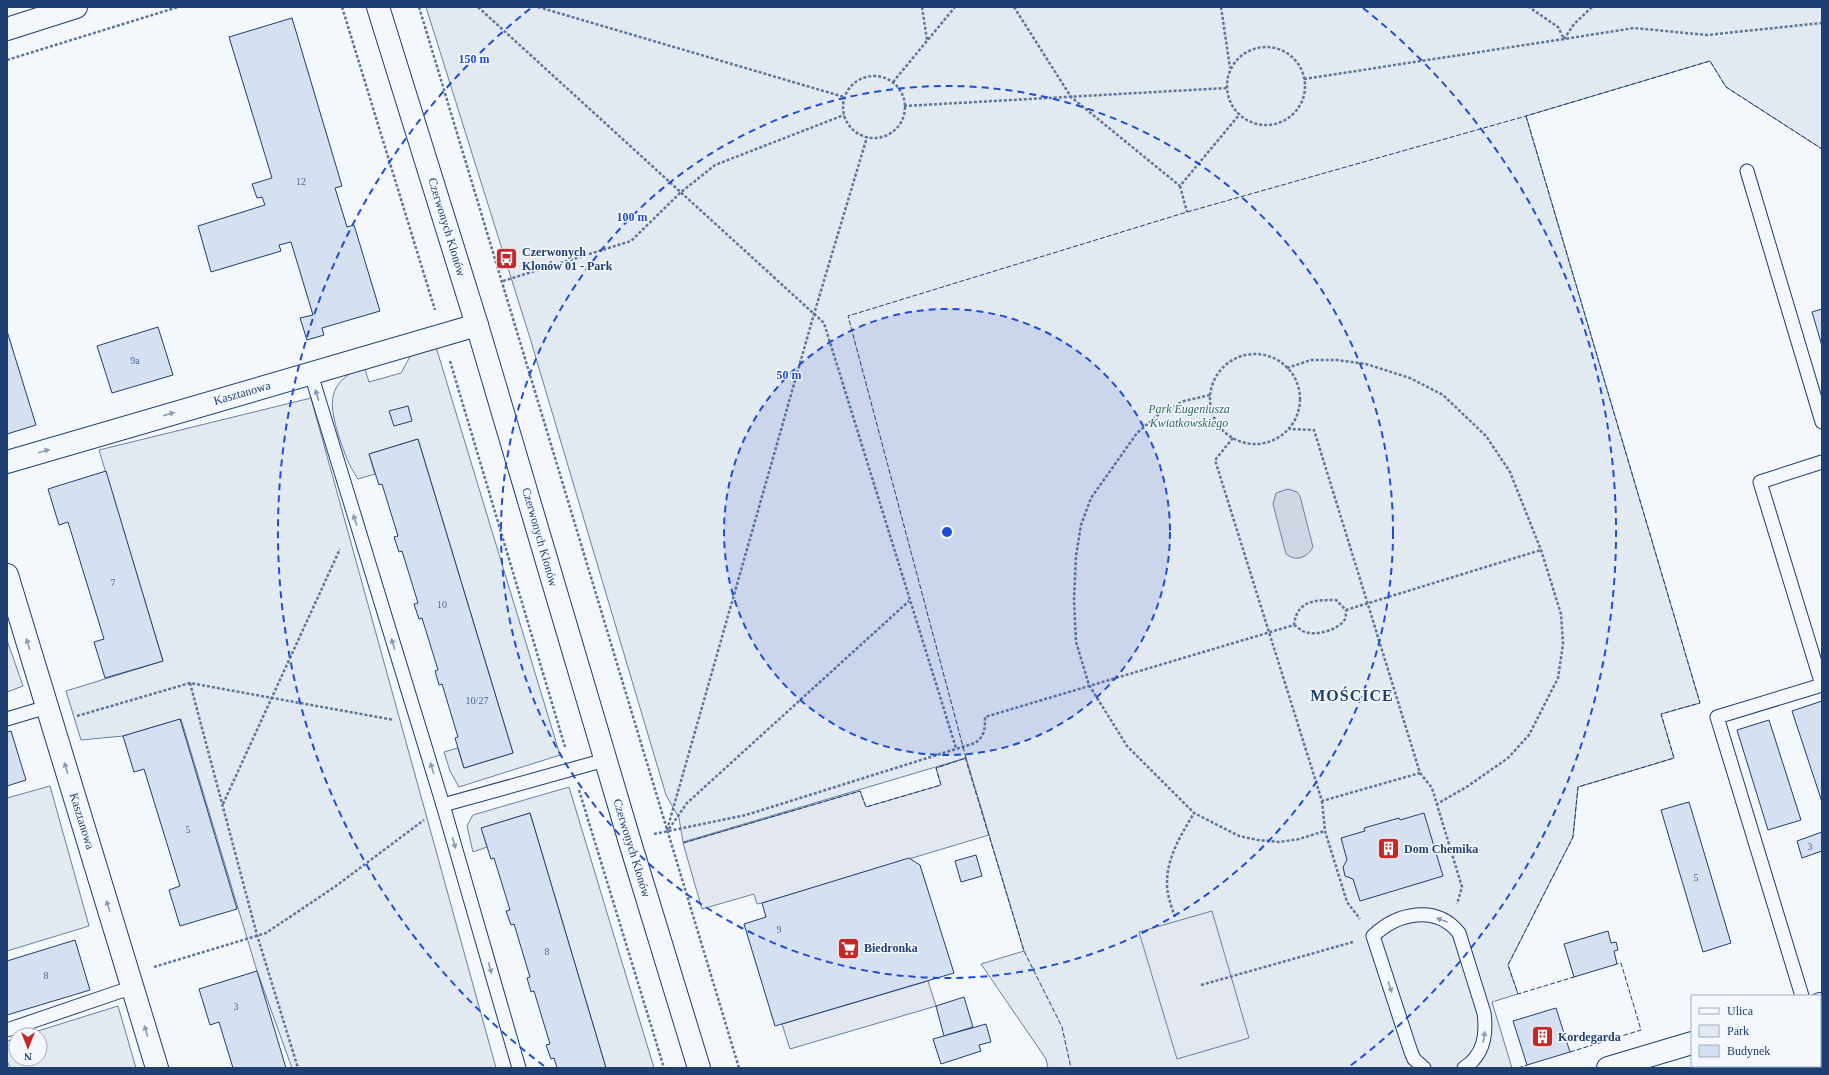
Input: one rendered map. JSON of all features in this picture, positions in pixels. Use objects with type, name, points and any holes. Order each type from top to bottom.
[{"type":"street","points":[[7,28],[76,7]]},
{"type":"street","name":"Czerwonych Klonów","points":[[378,7],[477,325],[605,760],[699,1068]]},
{"type":"street","name":"Kasztanowa","points":[[7,462],[477,325]]},
{"type":"street","name":"Kasztanowa","points":[[7,575],[157,1068]]},
{"type":"street","points":[[1608,1068],[1691,1043]]},
{"type":"lane","points":[[1747,171],[1822,422]]},
{"type":"lane","points":[[311,374],[443,806],[519,1068]]},
{"type":"lane","points":[[1802,995],[1716,717],[1822,686],[1760,482],[1822,462]]},
{"type":"lane","points":[[7,719],[50,715]]},
{"type":"lane","points":[[443,806],[605,760]]},
{"type":"lane","points":[[1424,1068],[1414,1059],[1411,1052],[1373,936],[1383,926],[1398,918],[1410,916],[1429,916],[1443,919],[1452,924],[1459,933],[1484,1013],[1486,1025],[1480,1052],[1473,1062],[1464,1068]]},
{"type":"lane","points":[[7,1030],[132,983]]},
{"type":"path","points":[[7,60],[178,7]]},
{"type":"path","points":[[342,7],[572,769],[598,849],[664,1068]]},
{"type":"path","points":[[419,7],[503,281],[739,1068]]},
{"type":"path","points":[[478,7],[824,324],[956,748]]},
{"type":"path","points":[[538,7],[844,97]]},
{"type":"path","points":[[922,7],[927,41]]},
{"type":"path","points":[[893,82],[955,7]]},
{"type":"path","points":[[1014,7],[1071,97],[1180,186],[1187,212]]},
{"type":"path","points":[[1221,7],[1230,68],[1227,88],[1229,100],[1239,115],[1258,125],[1270,125],[1283,121],[1294,114],[1301,103],[1305,90],[1304,78],[1300,68],[1292,58],[1283,51],[1271,48],[1259,48],[1247,52],[1230,68]]},
{"type":"path","points":[[1529,7],[1558,27],[1564,39]]},
{"type":"path","points":[[1564,39],[1574,24],[1592,7]]},
{"type":"path","points":[[1304,78],[1634,28],[1707,35],[1822,23]]},
{"type":"path","points":[[870,76],[881,77],[893,82],[903,97],[903,116],[898,125],[892,132],[882,136],[868,137],[855,131],[848,124],[844,115],[844,97],[852,85],[860,79],[870,76]]},
{"type":"path","points":[[904,106],[1227,88]]},
{"type":"path","points":[[503,281],[631,241],[680,193],[715,165],[844,115]]},
{"type":"path","points":[[1180,186],[1239,115]]},
{"type":"path","points":[[667,831],[814,314],[868,137]]},
{"type":"path","points":[[1253,354],[1278,360],[1287,368],[1295,379],[1299,398],[1296,418],[1289,429],[1277,438],[1262,444],[1247,444],[1233,438],[1222,430],[1215,420],[1211,408],[1210,395],[1213,382],[1229,363],[1240,357],[1253,354]]},
{"type":"path","points":[[1287,368],[1311,360],[1337,360],[1366,364],[1410,378],[1443,395],[1486,436],[1510,472],[1541,550],[1561,614],[1563,644],[1558,678],[1529,735],[1508,758],[1468,786],[1437,804]]},
{"type":"path","points":[[1210,395],[1184,401],[1159,414],[1137,433],[1091,498],[1081,525],[1076,556],[1074,600],[1076,642],[1089,685],[1127,746],[1194,813],[1240,836],[1258,840],[1279,842],[1299,839],[1325,831]]},
{"type":"path","points":[[1289,429],[1314,430],[1420,773],[1432,788],[1462,887],[1452,924]]},
{"type":"path","points":[[1201,986],[1373,936],[1347,902],[1325,831],[1322,801],[1215,460],[1233,438]]},
{"type":"path","points":[[223,804],[355,517]]},
{"type":"path","points":[[1346,610],[1541,550]]},
{"type":"path","points":[[1336,600],[1346,610],[1346,618],[1341,624],[1330,630],[1311,633],[1304,632],[1294,625],[1295,618],[1300,608],[1310,602],[1336,600]]},
{"type":"path","points":[[667,831],[687,803],[909,601]]},
{"type":"path","points":[[667,831],[746,815],[975,743],[981,739],[984,731],[985,717],[1294,625]]},
{"type":"path","points":[[190,682],[258,935],[298,1068]]},
{"type":"path","points":[[50,715],[190,682],[418,725]]},
{"type":"path","points":[[1322,801],[1420,773]]},
{"type":"path","points":[[132,983],[150,968],[266,933],[336,886],[443,806]]},
{"type":"path","points":[[1175,917],[1169,900],[1167,883],[1170,863],[1176,844],[1194,813]]},
{"type":"green space","name":"Park Eugeniusza Kwiatkowskiego","points":[[426,7],[1822,7],[1822,149],[1726,87],[1710,61],[1526,116],[1700,703],[1661,714],[1674,758],[1578,787],[1573,837],[1508,965],[1518,994],[1492,1002],[1512,1068],[1048,1068],[1046,1059],[981,964],[1024,951],[966,758],[683,842],[679,818],[666,795],[530,338]]},
{"type":"green space","points":[[436,347],[560,755],[459,787],[450,771],[444,752],[458,748],[464,768],[513,753],[418,439],[369,454],[375,474],[358,479],[349,464],[339,437],[335,424],[332,403],[337,386],[352,372],[364,366],[369,382],[401,373],[412,353]]},
{"type":"green space","points":[[311,398],[496,1068],[292,1068],[257,971],[181,719],[123,736],[81,740],[66,691],[163,661],[99,450]]},
{"type":"green space","points":[[7,640],[23,686],[7,692]]},
{"type":"green space","points":[[50,786],[89,926],[7,951],[7,798]]},
{"type":"green space","points":[[569,787],[654,1068],[606,1068],[530,813],[482,828],[487,847],[473,852],[467,826],[473,815]]},
{"type":"green space","points":[[118,1006],[136,1068],[10,1068],[48,1067],[48,1028]]},
{"type":"green space","points":[[8,1041],[8,1063],[7,1060]]},
{"type":"shaded area","points":[[1288,489],[1297,492],[1300,496],[1313,547],[1308,554],[1301,558],[1294,558],[1286,554],[1273,504],[1276,493]]},
{"type":"shaded area","points":[[966,758],[989,835],[762,903],[757,904],[754,894],[702,909],[683,843],[860,791],[866,807],[941,785],[936,768]]},
{"type":"shaded area","points":[[1212,911],[1249,1038],[1177,1059],[1139,932]]},
{"type":"shaded area","points":[[928,981],[936,1006],[790,1049],[782,1024]]},
{"type":"building","points":[[292,18],[342,186],[335,188],[347,227],[354,225],[380,311],[322,328],[324,335],[307,340],[300,318],[313,315],[291,242],[279,245],[281,251],[211,272],[198,226],[265,205],[262,197],[257,198],[252,184],[272,178],[229,37]]},
{"type":"building","points":[[1822,309],[1822,346],[1812,312]]},
{"type":"building","points":[[158,327],[173,375],[112,393],[97,346]]},
{"type":"building","points":[[7,331],[36,425],[7,434]]},
{"type":"building","points":[[408,406],[412,421],[394,426],[389,411]]},
{"type":"building","points":[[418,439],[513,753],[464,768],[455,738],[458,737],[442,684],[439,685],[435,671],[438,670],[422,618],[419,619],[414,604],[418,603],[402,551],[399,552],[394,537],[398,536],[382,484],[379,485],[369,454]]},
{"type":"building","points":[[106,471],[163,661],[105,678],[94,642],[104,639],[68,522],[59,525],[48,489]]},
{"type":"building","points":[[1822,701],[1822,802],[1792,711]]},
{"type":"building","points":[[180,719],[237,909],[180,926],[169,890],[180,886],[144,769],[134,772],[123,736]]},
{"type":"building","points":[[1769,720],[1801,820],[1768,830],[1737,730]]},
{"type":"building","points":[[11,731],[26,780],[7,786],[7,732]]},
{"type":"building","points":[[1689,802],[1731,943],[1703,952],[1661,810]]},
{"type":"building","points":[[530,813],[606,1068],[557,1068],[554,1058],[551,1059],[546,1045],[550,1044],[534,991],[531,992],[527,978],[530,977],[514,924],[511,925],[506,911],[510,910],[494,858],[491,859],[481,828]]},
{"type":"building","name":"Dom Chemika","points":[[1424,813],[1443,876],[1360,901],[1353,879],[1345,876],[1343,867],[1347,860],[1341,838],[1365,831],[1364,828],[1399,818],[1400,820]]},
{"type":"building","points":[[1822,832],[1822,851],[1802,858],[1797,841]]},
{"type":"building","points":[[976,855],[982,876],[961,882],[955,861]]},
{"type":"building","name":"Biedronka","points":[[909,858],[920,865],[954,973],[775,1026],[744,924],[766,917],[762,903]]},
{"type":"building","points":[[1608,931],[1611,943],[1616,942],[1618,950],[1614,951],[1617,964],[1574,977],[1564,944]]},
{"type":"building","points":[[75,940],[90,990],[7,1015],[7,961]]},
{"type":"building","points":[[257,971],[286,1068],[233,1068],[219,1022],[210,1025],[199,989]]},
{"type":"building","points":[[964,997],[973,1027],[944,1036],[936,1006]]},
{"type":"building","name":"Kordegarda","points":[[1556,1008],[1570,1052],[1527,1065],[1513,1021]]},
{"type":"building","points":[[986,1024],[991,1042],[979,1045],[981,1051],[941,1064],[933,1039]]},
{"type":"fence","points":[[683,843],[860,791],[866,807],[941,785],[936,768],[966,758],[848,316],[1187,212],[1526,116],[1710,61],[1726,87],[1822,149]]},
{"type":"fence","points":[[1526,116],[1700,703],[1661,714],[1674,758],[1578,787],[1573,837],[1508,965],[1518,994],[1574,977]]},
{"type":"fence","points":[[965,757],[1024,951],[1062,1027],[1071,1068]]},
{"type":"fence","points":[[1570,1052],[1641,1030],[1621,963],[1617,964]]},
{"type":"fence","points":[[1518,1068],[1527,1065]]},
{"type":"place","name":"Czerwonych Klonów 01 - Park","points":[[507,259]]},
{"type":"place","name":"Dom Chemika","points":[[1389,849]]},
{"type":"place","name":"Biedronka","points":[[849,948]]},
{"type":"place","name":"Kordegarda","points":[[1542,1037]]},
{"type":"district","name":"MOŚCICE","points":[[1352,695]]}]
